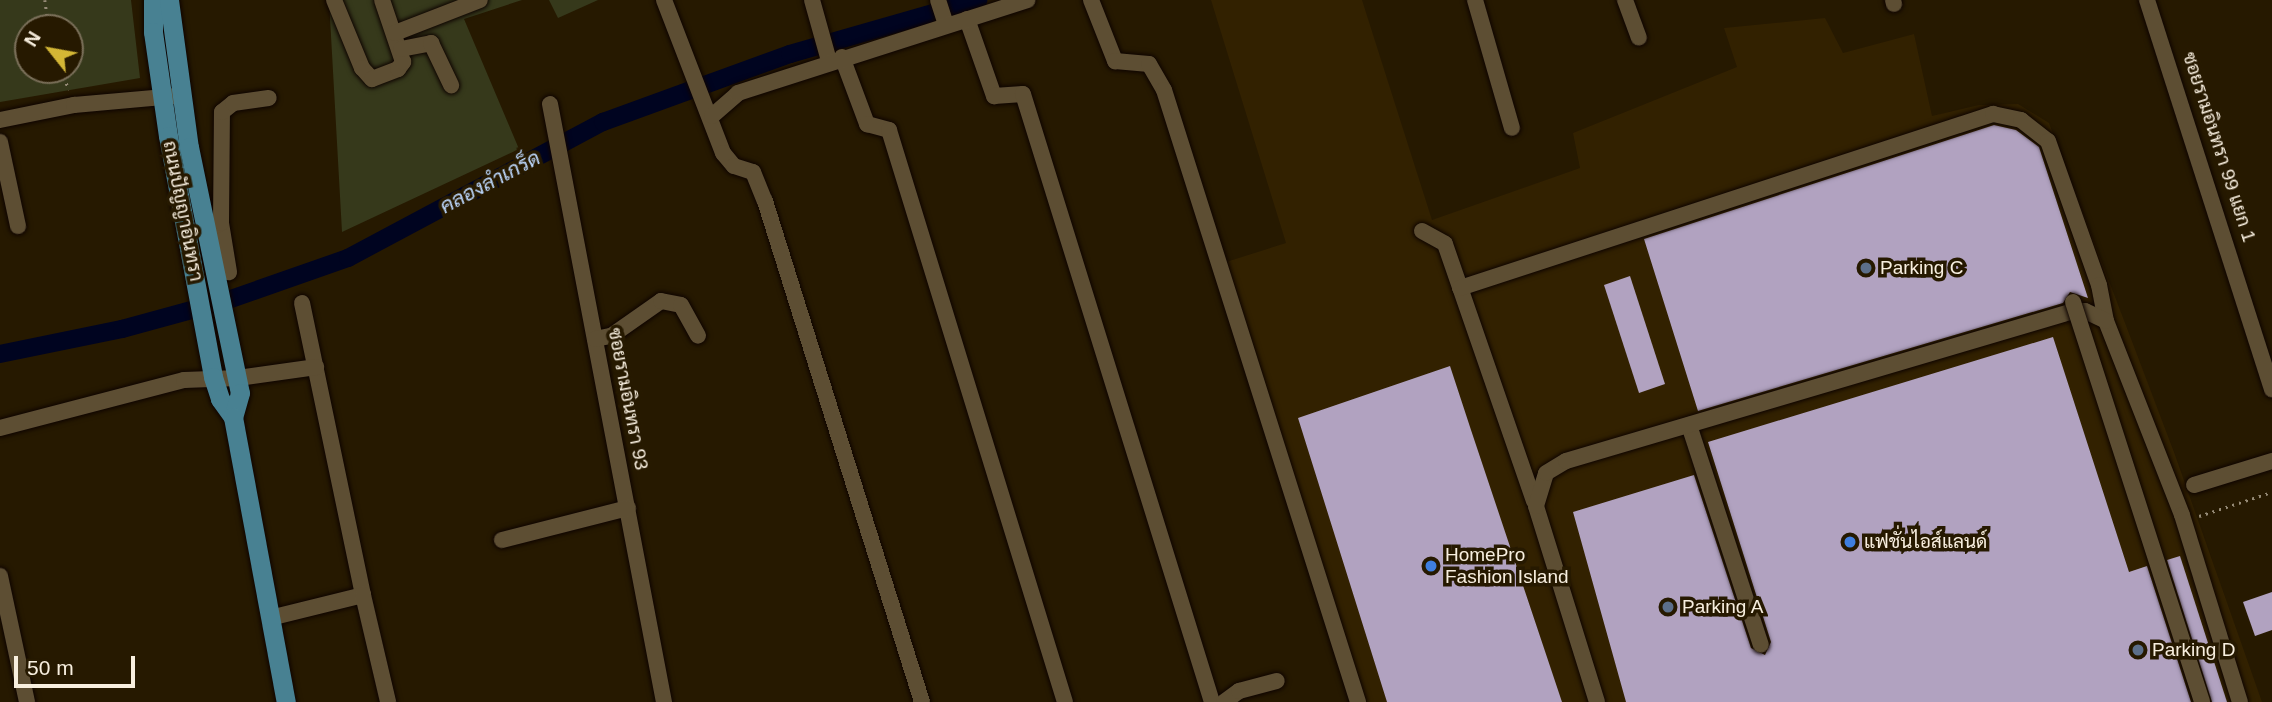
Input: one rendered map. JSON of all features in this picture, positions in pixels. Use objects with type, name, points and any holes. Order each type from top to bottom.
[{"type":"main road","name":"ถนนปัญญาอินทรา","points":[[153,0],[171,96],[207,341],[220,399],[233,417],[286,702]]},
{"type":"main road","name":"ถนนปัญญาอินทรา","points":[[169,0],[171,96],[213,227],[225,281],[240,393],[233,417]]},
{"type":"street","points":[[334,0],[368,77],[380,78],[398,69],[403,62],[401,49],[382,0]]},
{"type":"street","points":[[395,33],[480,0]]},
{"type":"street","points":[[664,0],[695,82],[710,112],[723,153],[734,166],[753,172],[765,201],[922,702]]},
{"type":"street","points":[[812,0],[819,31],[862,115],[869,125],[886,127],[896,150],[1065,702]]},
{"type":"street","points":[[938,0],[944,21]]},
{"type":"street","points":[[710,112],[738,93],[832,56],[944,21],[967,19],[1027,0]]},
{"type":"street","points":[[1091,0],[1115,61],[1149,64],[1164,90],[1358,702]]},
{"type":"street","points":[[1475,0],[1512,128]]},
{"type":"street","points":[[1625,0],[1639,38]]},
{"type":"street","name":"ซอยรามอินทรา 99 แยก 1","points":[[2147,0],[2272,389]]},
{"type":"street","points":[[967,19],[994,96],[1023,94],[1212,702]]},
{"type":"street","points":[[401,49],[431,43],[451,85]]},
{"type":"street","points":[[0,120],[75,105],[171,96]]},
{"type":"street","points":[[213,227],[222,112],[233,103],[268,98]]},
{"type":"street","name":"ซอยรามอินทรา 93","points":[[550,104],[664,702]]},
{"type":"street","points":[[1460,288],[1993,114],[2021,120],[2048,141],[2099,285],[2106,321],[2182,515],[2240,702]]},
{"type":"street","points":[[0,142],[18,226]]},
{"type":"street","points":[[1422,231],[1445,244],[1536,506],[1597,702]]},
{"type":"street","points":[[595,339],[611,336],[662,301],[681,304],[698,337]]},
{"type":"street","points":[[2073,302],[2202,702]]},
{"type":"street","points":[[302,303],[388,702]]},
{"type":"street","points":[[1536,506],[1545,473],[1566,461],[2070,312],[2085,310],[2106,321]]},
{"type":"street","points":[[0,428],[184,380],[214,377],[238,379],[316,367]]},
{"type":"street","points":[[1689,425],[1761,645]]},
{"type":"street","points":[[2194,485],[2272,461]]},
{"type":"street","points":[[502,540],[628,508]]},
{"type":"street","points":[[0,576],[27,702]]},
{"type":"street","points":[[270,618],[363,595]]},
{"type":"street","points":[[1224,702],[1239,691],[1277,681]]},
{"type":"path","points":[[67,84],[75,105]]},
{"type":"path","points":[[2199,516],[2272,492]]},
{"type":"shaded area","points":[[1211,0],[1362,0],[1432,220],[1580,168],[1573,133],[1737,67],[1724,28],[1825,18],[1843,53],[1914,34],[1932,116],[1979,105],[2018,104],[2049,123],[2174,452],[2262,702],[1362,702],[1223,263],[1286,243]]},
{"type":"green space","points":[[0,0],[131,0],[140,78],[0,102]]},
{"type":"green space","points":[[329,0],[522,0],[464,19],[519,149],[342,232]]},
{"type":"green space","points":[[549,0],[598,0],[558,18]]},
{"type":"building","name":"Parking C","points":[[1994,125],[2016,130],[2039,147],[2088,298],[2070,292],[2063,303],[1698,411],[1644,239]]},
{"type":"building","points":[[1630,276],[1665,384],[1639,393],[1604,285]]},
{"type":"building","name":"แฟชั่นไอส์แลนด์","points":[[2053,337],[2129,572],[2147,566],[2191,702],[1626,702],[1573,512],[1694,475],[1751,648],[1765,655],[1771,642],[1708,442]]},
{"type":"building","name":"HomePro Fashion Island","points":[[1450,366],[1562,702],[1387,702],[1298,418]]},
{"type":"building","points":[[2180,556],[2227,702],[2212,702],[2167,560]]},
{"type":"building","points":[[2272,592],[2272,630],[2255,636],[2243,602]]},
{"type":"waterway","name":"คลองลำเกร็ด","points":[[0,354],[122,329],[228,300],[348,258],[603,122],[790,54],[978,0]]},
{"type":"place","name":"Parking C","points":[[1866,268]]},
{"type":"place","name":"แฟชั่นไอส์แลนด์","points":[[1850,542]]},
{"type":"place","name":"HomePro Fashion Island","points":[[1431,566]]},
{"type":"place","name":"Parking A","points":[[1668,607]]},
{"type":"place","name":"Parking D","points":[[2138,650]]}]
